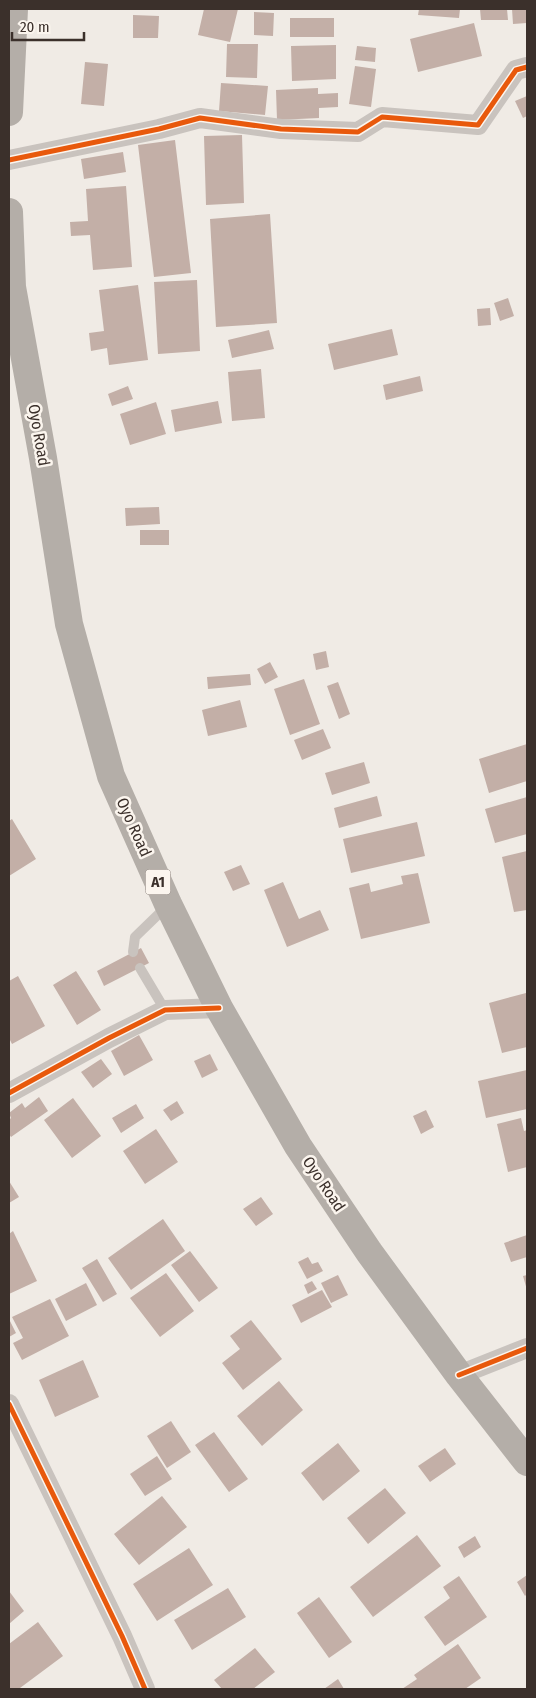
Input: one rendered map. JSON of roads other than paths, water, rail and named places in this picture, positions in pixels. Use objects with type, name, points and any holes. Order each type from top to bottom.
[{"type":"highway","points":[[9,112],[14,9]]},
{"type":"highway","name":"Oyo Road","points":[[9,212],[12,288],[43,458],[69,624],[111,776],[168,904],[219,1008],[298,1146],[369,1252],[459,1375],[527,1462]]},
{"type":"street","points":[[9,160],[159,129],[200,118],[281,129],[349,132],[358,132],[382,117],[478,125],[516,70],[527,66]]},
{"type":"street","points":[[9,1093],[164,1010],[219,1008]]},
{"type":"street","points":[[459,1375],[527,1348]]},
{"type":"street","points":[[9,1404],[122,1636],[144,1689]]},
{"type":"lane","points":[[133,952],[135,937],[168,904]]},
{"type":"lane","points":[[140,968],[164,1010]]}]
